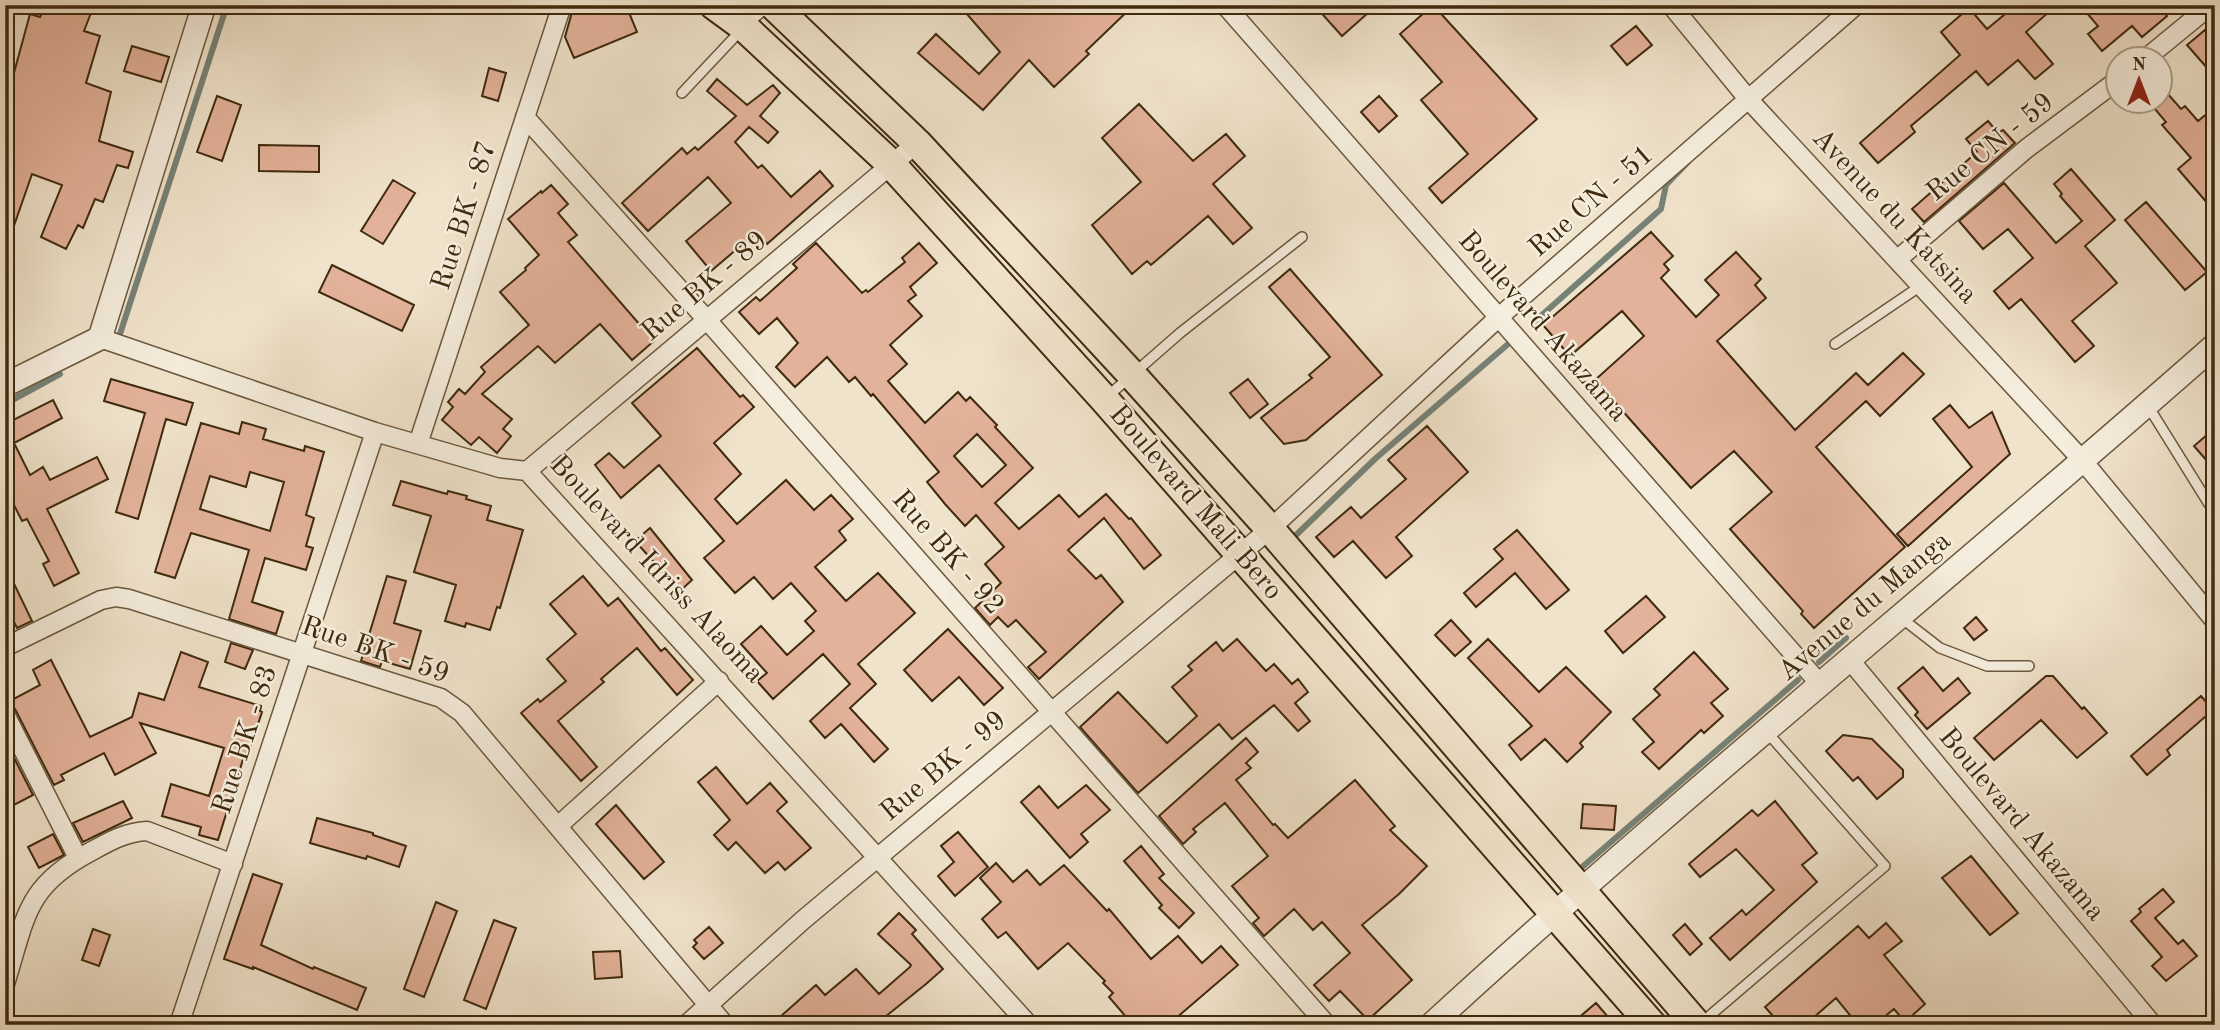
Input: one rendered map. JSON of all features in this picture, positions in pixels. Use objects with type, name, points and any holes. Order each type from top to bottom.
[{"type":"main road","name":"Boulevard Mali Bero","points":[[714,5],[744,27],[892,165],[1104,399],[1652,1025]]},
{"type":"main road","name":"Boulevard Mali Bero","points":[[771,5],[917,143],[1132,375],[1270,530],[1698,1025]]},
{"type":"street","points":[[5,385],[100,338],[204,5]]},
{"type":"street","name":"Rue BK - 87","points":[[418,444],[562,5]]},
{"type":"street","name":"Boulevard Akazama","points":[[1225,5],[1820,684]]},
{"type":"street","name":"Avenue du Katsina","points":[[1671,5],[1749,100],[2083,461],[2215,621]]},
{"type":"street","name":"Rue CN - 51","points":[[1240,554],[1270,530],[1499,317],[1856,5]]},
{"type":"street","points":[[2161,46],[2211,5]]},
{"type":"street","name":"Rue CN - 59","points":[[1898,259],[2025,149],[2104,91]]},
{"type":"street","name":"Rue BK - 92","points":[[525,117],[1327,1025]]},
{"type":"street","name":"Rue BK - 89","points":[[527,471],[917,143]]},
{"type":"street","name":"Boulevard Idriss Alaoma","points":[[100,338],[375,432],[500,468],[527,471],[1029,1025]]},
{"type":"street","name":"Avenue du Manga","points":[[1431,1025],[1554,913],[2215,345]]},
{"type":"street","name":"Rue BK - 83","points":[[179,1025],[375,432]]},
{"type":"street","name":"Rue BK - 99","points":[[685,1025],[878,856],[1240,554]]},
{"type":"street","name":"Rue BK - 59","points":[[5,647],[101,600],[116,597],[441,698],[462,713],[725,1025]]},
{"type":"street","name":"Boulevard Akazama","points":[[1849,659],[2153,1025]]},
{"type":"street","points":[[558,826],[719,681]]},
{"type":"street","points":[[5,714],[78,858]]},
{"type":"street","points":[[5,984],[30,905],[38,891],[51,876],[78,858],[118,837],[147,831],[233,864]]},
{"type":"lane","points":[[681,93],[744,27],[771,5]]},
{"type":"lane","points":[[1104,399],[1180,332],[1302,237]]},
{"type":"lane","points":[[1835,344],[1922,285]]},
{"type":"lane","points":[[2147,404],[2209,504]]},
{"type":"lane","points":[[1899,616],[1940,648],[1987,666],[2029,666]]},
{"type":"lane","points":[[1698,1025],[1885,866],[1766,731]]},
{"type":"building","points":[[45,5],[94,5],[84,31],[100,36],[86,83],[111,92],[99,141],[133,152],[128,168],[117,165],[103,202],[95,199],[83,228],[78,225],[66,249],[41,237],[62,185],[32,174],[8,243],[5,242],[5,106],[30,14],[40,17]]},
{"type":"building","points":[[574,5],[626,5],[637,32],[574,58],[565,37]]},
{"type":"building","points":[[959,5],[1134,5],[1086,51],[1089,54],[1054,87],[1029,60],[983,110],[918,53],[936,34],[979,74],[1000,52]]},
{"type":"building","points":[[1314,5],[1377,5],[1342,36]]},
{"type":"building","points":[[1433,5],[1537,119],[1442,203],[1429,188],[1468,154],[1421,100],[1442,82],[1400,34]]},
{"type":"building","points":[[2016,5],[2057,5],[2026,32],[2053,64],[2035,79],[2018,60],[1988,85],[1976,71],[1911,126],[1915,132],[1878,163],[1860,143],[1960,55],[1941,32],[1969,8],[1987,29]]},
{"type":"building","points":[[2080,5],[2158,5],[2167,16],[2142,37],[2132,26],[2108,46],[2104,46],[2102,51],[2088,34],[2098,26]]},
{"type":"building","points":[[1636,26],[1652,45],[1627,65],[1611,46]]},
{"type":"building","points":[[2205,30],[2215,42],[2215,77],[2187,45]]},
{"type":"building","points":[[132,46],[169,57],[161,82],[124,71]]},
{"type":"building","points":[[489,68],[506,73],[498,101],[482,96]]},
{"type":"building","points":[[717,79],[747,105],[773,85],[780,93],[760,116],[778,132],[768,143],[749,127],[735,142],[758,168],[762,165],[791,197],[820,171],[833,186],[767,244],[757,232],[711,271],[686,241],[731,203],[708,177],[648,231],[622,203],[682,148],[687,154],[695,147],[698,150],[736,116],[707,91]]},
{"type":"building","points":[[217,96],[241,105],[222,161],[197,152]]},
{"type":"building","points":[[1379,96],[1397,116],[1379,132],[1361,112]]},
{"type":"building","points":[[2174,101],[2181,109],[2185,106],[2198,121],[2215,107],[2215,212],[2178,169],[2191,158],[2162,125],[2166,122],[2161,116],[2174,116]]},
{"type":"building","points":[[1139,104],[1193,161],[1226,134],[1245,156],[1213,184],[1252,228],[1233,244],[1208,216],[1151,265],[1147,261],[1132,274],[1092,225],[1141,182],[1102,138]]},
{"type":"building","points":[[1988,121],[1998,133],[2003,130],[2015,143],[1924,222],[1912,209],[1977,152],[1966,139]]},
{"type":"building","points":[[259,145],[319,146],[319,172],[259,171]]},
{"type":"building","points":[[2071,169],[2115,220],[2085,246],[2117,283],[2072,321],[2094,346],[2075,362],[2021,299],[2009,309],[1994,291],[2033,258],[2008,229],[1983,249],[1959,221],[2004,183],[2056,243],[2082,221],[2060,196],[2062,194],[2054,184]]},
{"type":"building","points":[[393,180],[415,193],[383,244],[361,231]]},
{"type":"building","points":[[551,185],[568,204],[558,213],[577,235],[568,242],[654,341],[632,360],[600,324],[555,363],[538,346],[482,394],[512,419],[503,429],[511,436],[497,453],[479,437],[471,445],[442,420],[453,407],[448,402],[459,389],[465,394],[485,372],[481,367],[529,325],[500,292],[539,255],[508,219]]},
{"type":"building","points":[[2146,202],[2207,272],[2185,290],[2125,220]]},
{"type":"building","points":[[1651,232],[1673,256],[1664,264],[1669,270],[1661,278],[1696,317],[1719,295],[1705,280],[1736,252],[1761,279],[1755,285],[1766,298],[1717,341],[1795,430],[1856,373],[1868,385],[1903,353],[1924,374],[1880,416],[1866,401],[1816,447],[1905,547],[1814,628],[1801,614],[1803,611],[1730,529],[1772,492],[1734,451],[1691,488],[1595,380],[1644,336],[1622,311],[1570,356],[1543,325]]},
{"type":"building","points":[[816,243],[862,293],[866,290],[868,292],[905,262],[902,258],[919,243],[937,263],[910,287],[916,295],[908,301],[922,316],[890,345],[907,364],[888,381],[925,423],[958,392],[966,401],[970,397],[997,425],[995,427],[1033,468],[995,503],[1019,529],[1059,495],[1079,517],[1106,494],[1129,519],[1131,518],[1161,555],[1144,569],[1104,518],[1068,550],[1096,579],[1101,575],[1123,602],[1039,679],[1028,667],[1046,652],[1016,620],[1008,627],[998,617],[990,625],[975,608],[1001,583],[985,564],[1004,547],[976,515],[965,526],[945,504],[927,482],[939,472],[873,394],[871,396],[855,377],[849,382],[827,357],[795,387],[776,367],[798,343],[777,318],[759,334],[739,312],[756,297],[760,301],[797,268],[793,264]],"holes":[[[977,434],[1006,465],[982,487],[954,456]]]},
{"type":"building","points":[[332,265],[414,305],[402,331],[319,292]]},
{"type":"building","points":[[1290,269],[1382,375],[1306,440],[1284,444],[1261,418],[1312,378],[1309,375],[1330,357],[1269,287]]},
{"type":"building","points":[[697,348],[740,397],[743,395],[754,407],[714,443],[741,474],[715,499],[737,524],[786,480],[814,510],[831,495],[853,519],[839,531],[846,540],[815,567],[846,601],[878,573],[915,613],[858,664],[876,684],[850,708],[888,749],[874,762],[841,724],[825,738],[810,721],[850,684],[823,654],[773,699],[757,681],[767,673],[741,644],[761,626],[787,655],[814,631],[805,621],[816,611],[791,583],[773,599],[754,577],[735,593],[704,558],[724,541],[659,465],[621,498],[595,465],[609,453],[624,468],[661,436],[632,403]]},
{"type":"building","points":[[111,379],[193,403],[186,425],[166,419],[138,519],[116,512],[145,413],[104,401]]},
{"type":"building","points":[[1248,379],[1268,404],[1250,418],[1230,393]]},
{"type":"building","points":[[53,400],[62,418],[14,443],[30,475],[43,467],[50,480],[97,457],[108,479],[47,509],[79,573],[54,586],[43,564],[49,561],[27,519],[22,521],[5,487],[5,424]]},
{"type":"building","points":[[1950,405],[1969,428],[1992,412],[2010,454],[1908,546],[1897,534],[1972,467],[1933,419]]},
{"type":"building","points":[[242,422],[266,429],[263,439],[304,451],[305,446],[324,452],[306,515],[314,518],[306,546],[313,548],[306,570],[265,558],[252,602],[283,612],[276,634],[229,619],[249,550],[191,533],[175,578],[155,572],[201,423],[239,434]],"holes":[[[250,472],[284,482],[270,531],[200,509],[210,476],[246,487]]]},
{"type":"building","points":[[1427,426],[1468,472],[1396,537],[1412,556],[1386,578],[1353,541],[1334,557],[1316,537],[1351,507],[1361,518],[1406,479],[1388,460]]},
{"type":"building","points":[[2215,428],[2215,470],[2194,446]]},
{"type":"building","points":[[401,481],[447,494],[448,491],[467,496],[466,499],[491,506],[487,520],[523,530],[500,608],[497,607],[490,630],[466,623],[465,627],[445,621],[456,585],[414,572],[431,516],[393,505]]},
{"type":"building","points":[[650,528],[692,580],[680,591],[635,541]]},
{"type":"building","points":[[1517,530],[1569,590],[1546,609],[1515,573],[1476,607],[1464,593],[1503,559],[1494,549]]},
{"type":"building","points":[[5,565],[32,621],[17,628],[8,610],[5,611]]},
{"type":"building","points":[[387,576],[406,581],[394,623],[421,631],[410,669],[382,661],[380,667],[361,661]]},
{"type":"building","points":[[583,576],[608,606],[618,598],[661,651],[665,648],[693,680],[677,695],[637,648],[601,679],[604,682],[558,721],[597,767],[581,781],[521,713],[566,681],[547,659],[576,634],[550,604]]},
{"type":"building","points":[[1646,596],[1665,617],[1623,653],[1605,631]]},
{"type":"building","points":[[1976,617],[1987,630],[1974,640],[1964,628]]},
{"type":"building","points":[[1451,620],[1471,642],[1455,656],[1435,635]]},
{"type":"building","points":[[948,629],[1003,688],[984,705],[959,677],[932,701],[904,670]]},
{"type":"building","points":[[1237,639],[1266,671],[1274,664],[1292,684],[1298,679],[1308,692],[1295,703],[1310,721],[1298,731],[1274,705],[1232,739],[1219,724],[1138,793],[1080,727],[1118,692],[1167,743],[1197,716],[1172,687],[1192,670],[1188,666],[1216,642],[1223,651]]},
{"type":"building","points":[[1488,639],[1539,692],[1566,667],[1611,712],[1580,743],[1583,747],[1567,762],[1545,739],[1521,760],[1509,745],[1532,726],[1468,658]]},
{"type":"building","points":[[231,643],[253,650],[245,669],[225,662]]},
{"type":"building","points":[[181,652],[208,662],[199,687],[261,706],[262,712],[248,754],[245,753],[218,840],[199,835],[201,827],[162,816],[171,784],[209,796],[224,748],[140,723],[156,753],[115,775],[104,753],[61,775],[64,780],[54,785],[15,709],[6,703],[40,685],[33,670],[51,660],[90,737],[132,717],[139,693],[164,700]]},
{"type":"building","points":[[1694,652],[1728,689],[1711,703],[1723,716],[1704,733],[1701,730],[1659,769],[1642,752],[1654,742],[1633,719],[1660,695],[1654,689]]},
{"type":"building","points":[[1923,667],[1943,691],[1958,678],[1970,693],[1927,729],[1915,715],[1918,712],[1898,688]]},
{"type":"building","points":[[2046,676],[2053,676],[2107,733],[2077,758],[2041,720],[1994,760],[1974,738]]},
{"type":"building","points":[[2201,696],[2213,710],[2167,750],[2170,755],[2147,775],[2131,756]]},
{"type":"building","points":[[1843,735],[1872,739],[1903,770],[1903,777],[1877,799],[1858,777],[1853,781],[1826,751]]},
{"type":"building","points":[[1246,738],[1258,752],[1246,763],[1251,768],[1236,780],[1273,825],[1288,838],[1355,780],[1395,826],[1390,830],[1427,866],[1362,925],[1412,980],[1368,1020],[1340,991],[1329,1001],[1314,985],[1350,953],[1322,922],[1313,930],[1294,909],[1264,936],[1253,923],[1259,918],[1232,886],[1268,856],[1225,803],[1193,829],[1196,832],[1183,844],[1159,816]]},
{"type":"building","points":[[9,748],[33,795],[14,805],[5,787],[5,750]]},
{"type":"building","points":[[716,767],[747,804],[770,783],[787,802],[777,811],[811,848],[785,870],[778,862],[765,873],[736,842],[728,850],[714,835],[730,820],[698,782]]},
{"type":"building","points":[[1086,785],[1110,810],[1081,834],[1088,842],[1070,858],[1021,802],[1039,786],[1058,808]]},
{"type":"building","points":[[123,801],[132,818],[83,842],[73,823]]},
{"type":"building","points":[[1775,801],[1817,853],[1802,865],[1817,882],[1730,960],[1710,938],[1742,910],[1746,915],[1774,890],[1736,849],[1700,877],[1689,864],[1752,810],[1758,816]]},
{"type":"building","points":[[1583,804],[1616,806],[1614,830],[1581,828]]},
{"type":"building","points":[[616,805],[664,862],[644,879],[596,824]]},
{"type":"building","points":[[317,818],[373,833],[406,846],[399,867],[367,856],[366,859],[310,843]]},
{"type":"building","points":[[958,832],[988,867],[955,896],[938,876],[954,862],[941,846]]},
{"type":"building","points":[[53,834],[64,855],[39,868],[28,847]]},
{"type":"building","points":[[1141,846],[1164,874],[1159,878],[1194,913],[1179,928],[1159,908],[1162,905],[1124,861]]},
{"type":"building","points":[[1971,856],[2018,913],[1990,935],[1942,878]]},
{"type":"building","points":[[996,863],[1013,882],[1027,870],[1040,885],[1064,865],[1107,911],[1109,909],[1151,959],[1178,936],[1202,963],[1221,946],[1238,965],[1168,1025],[1133,1025],[1109,997],[1113,993],[1103,983],[1105,981],[1068,943],[1038,969],[1006,932],[998,938],[982,919],[1001,902],[980,878]]},
{"type":"building","points":[[253,874],[282,884],[261,945],[313,969],[314,967],[366,988],[357,1010],[253,967],[224,959]]},
{"type":"building","points":[[2163,889],[2174,902],[2155,918],[2178,944],[2183,940],[2197,956],[2166,981],[2152,966],[2162,957],[2131,921],[2141,912],[2139,909]]},
{"type":"building","points":[[436,902],[457,911],[424,997],[404,989]]},
{"type":"building","points":[[899,913],[916,930],[912,934],[943,969],[926,984],[875,1025],[771,1025],[816,985],[825,995],[856,969],[879,994],[910,967],[911,965],[878,934]]},
{"type":"building","points":[[494,920],[516,928],[486,1009],[464,1000]]},
{"type":"building","points":[[1886,923],[1902,941],[1884,955],[1925,1004],[1905,1022],[1894,1009],[1874,1025],[1858,1025],[1836,998],[1805,1025],[1781,1025],[1765,1007],[1858,926],[1869,938]]},
{"type":"building","points":[[1685,924],[1702,944],[1690,955],[1673,935]]},
{"type":"building","points":[[709,927],[723,943],[704,959],[693,947],[697,943],[694,940]]},
{"type":"building","points":[[93,929],[110,935],[99,966],[82,960]]},
{"type":"building","points":[[620,951],[622,977],[595,979],[593,952]]},
{"type":"building","points":[[1596,1003],[1615,1025],[1570,1025]]},
{"type":"waterway","points":[[119,337],[227,5]]},
{"type":"waterway","points":[[1533,323],[1661,209],[1666,185],[1688,162]]},
{"type":"waterway","points":[[1294,537],[1376,458],[1507,345]]},
{"type":"waterway","points":[[5,404],[60,374]]},
{"type":"waterway","points":[[1819,662],[1846,638]]},
{"type":"waterway","points":[[1581,868],[1798,680]]}]
